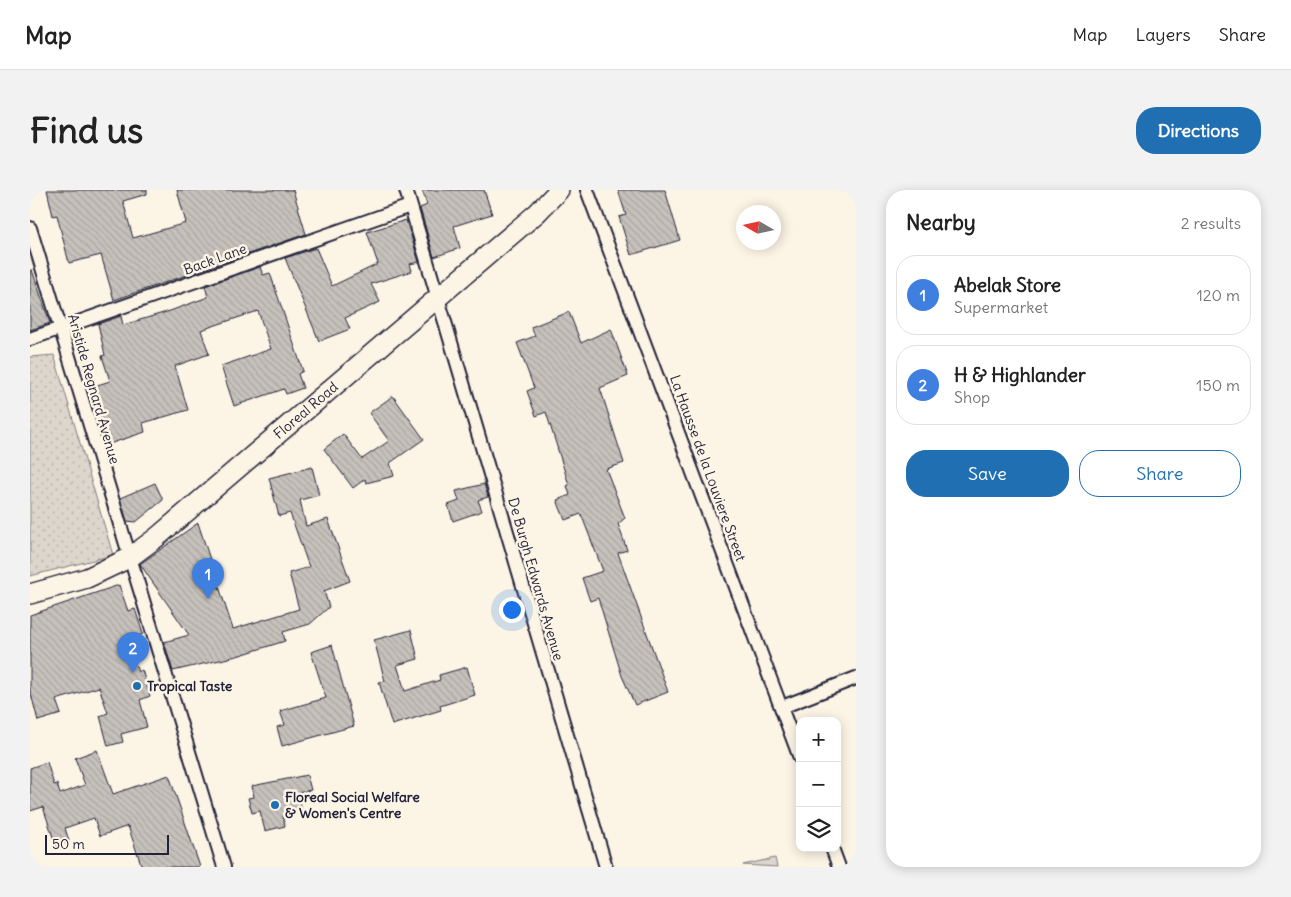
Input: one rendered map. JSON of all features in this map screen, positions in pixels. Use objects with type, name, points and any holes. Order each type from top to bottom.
[{"type":"main road","name":"Floreal Road","points":[[30,594],[87,578],[129,558],[235,472],[537,213],[559,190]]},
{"type":"street","name":"De Burgh Edwards Avenue","points":[[406,190],[606,867]]},
{"type":"street","name":"La Hausse de la Louviere Street","points":[[587,190],[796,747]]},
{"type":"street","name":"Back Lane","points":[[30,339],[61,330],[410,206]]},
{"type":"street","name":"Aristide Regnard Avenue","points":[[30,228],[224,867]]},
{"type":"street","points":[[782,707],[856,678]]},
{"type":"street","points":[[833,852],[839,867]]},
{"type":"green space","points":[[54,355],[113,555],[30,576],[30,357]]},
{"type":"green space","points":[[775,858],[777,867],[743,865]]},
{"type":"building","points":[[47,190],[147,190],[147,194],[123,201],[133,238],[186,223],[177,190],[293,190],[306,234],[114,300],[101,255],[69,263],[57,215],[53,216]]},
{"type":"building","points":[[422,190],[484,190],[492,214],[454,226],[460,248],[434,257],[420,208],[427,205]]},
{"type":"building","points":[[618,190],[665,190],[680,240],[631,255],[619,217],[626,215]]},
{"type":"building","points":[[406,220],[419,262],[410,264],[412,271],[371,284],[380,302],[345,318],[350,329],[319,341],[285,258],[316,248],[332,286],[378,264],[367,232]]},
{"type":"building","points":[[260,267],[263,275],[270,273],[303,371],[298,374],[303,388],[286,394],[284,389],[234,406],[221,366],[271,349],[258,311],[201,330],[209,354],[175,366],[188,410],[143,423],[145,432],[106,445],[88,388],[110,381],[102,356],[105,355],[98,324],[121,316],[123,325],[170,311],[208,297],[205,286]]},
{"type":"building","points":[[30,270],[32,270],[50,323],[30,330]]},
{"type":"building","points":[[569,312],[581,343],[611,329],[628,376],[600,388],[624,463],[606,469],[625,518],[618,524],[627,550],[618,553],[668,692],[635,705],[622,676],[598,598],[590,601],[582,578],[603,571],[581,514],[565,520],[557,500],[570,495],[567,486],[569,485],[546,412],[536,416],[527,391],[534,388],[517,343],[535,336],[531,327]]},
{"type":"building","points":[[393,396],[424,439],[390,463],[394,476],[366,483],[365,479],[353,488],[324,449],[343,434],[362,459],[389,441],[369,413]]},
{"type":"building","points":[[312,467],[319,495],[300,500],[306,526],[328,519],[350,581],[324,591],[329,607],[310,624],[283,632],[285,641],[237,656],[173,671],[164,642],[189,635],[140,564],[198,523],[233,629],[299,609],[289,573],[309,567],[290,513],[279,516],[269,478]]},
{"type":"building","points":[[155,483],[163,500],[136,522],[127,521],[120,498]]},
{"type":"building","points":[[484,484],[488,497],[478,500],[482,511],[453,521],[448,505],[459,501],[456,491]]},
{"type":"building","points":[[119,585],[128,611],[135,609],[143,634],[127,640],[138,672],[142,670],[150,696],[140,700],[147,727],[121,734],[123,742],[108,746],[100,716],[108,713],[99,687],[56,700],[61,714],[38,721],[30,690],[30,615]]},
{"type":"building","points":[[411,630],[418,659],[397,665],[405,691],[440,680],[439,675],[467,667],[475,695],[440,706],[441,710],[392,725],[379,682],[385,681],[374,640]]},
{"type":"building","points":[[332,645],[354,726],[282,746],[277,727],[285,725],[280,711],[326,698],[311,652]]},
{"type":"building","points":[[97,750],[113,794],[169,775],[200,867],[142,867],[128,826],[100,836],[94,818],[65,828],[69,841],[56,846],[43,807],[30,811],[30,768],[47,762],[54,785],[57,784],[60,794],[85,785],[75,758]]},
{"type":"building","name":"Floreal Social Welfare & Women's Centre","points":[[307,775],[311,790],[298,793],[302,812],[283,816],[285,826],[265,831],[260,811],[252,813],[248,798],[254,797],[252,786]]},
{"type":"place","name":"Abelak Store","points":[[208,599]]},
{"type":"place","name":"H & Highlander","points":[[133,673]]},
{"type":"place","name":"Tropical Taste","points":[[137,686]]},
{"type":"place","name":"Floreal Social Welfare & Women's Centre","points":[[275,805]]}]
